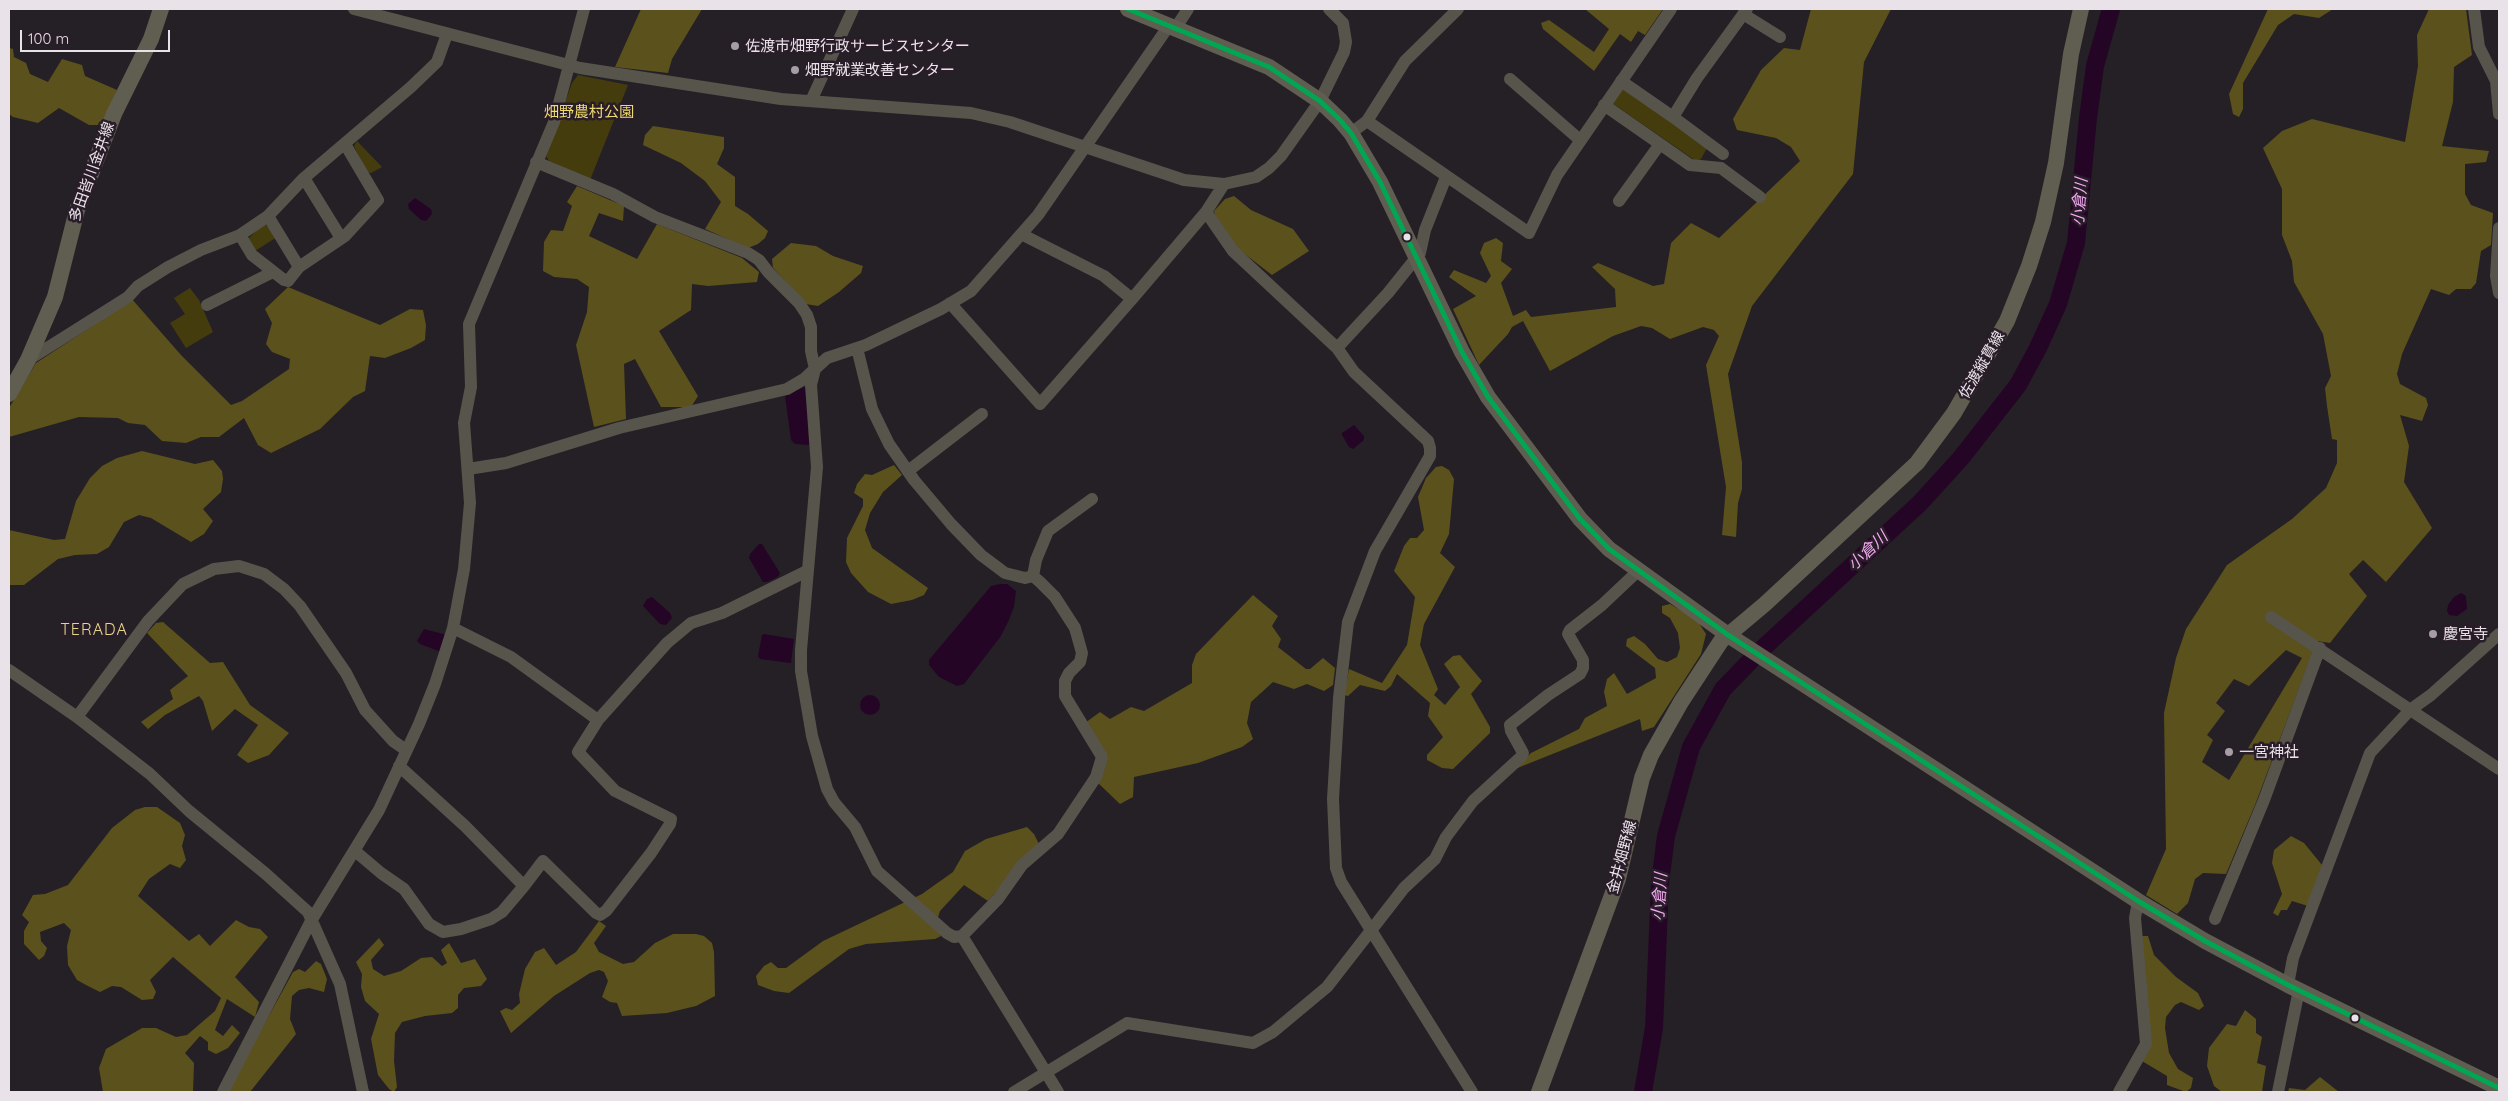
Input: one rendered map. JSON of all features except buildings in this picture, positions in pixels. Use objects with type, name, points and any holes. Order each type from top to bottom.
[{"type":"main road","name":"多田皆川金井線","points":[[9,394],[28,360],[55,297],[77,210],[114,114],[151,39],[161,9]]},
{"type":"main road","points":[[1128,9],[1269,67],[1320,100],[1351,133],[1380,182],[1462,352],[1492,403],[1585,525],[1609,549],[1784,672],[2138,901],[2205,941],[2499,1088]]},
{"type":"main road","name":"佐渡縦貫線","points":[[1732,637],[1917,463],[1954,413],[1979,372],[2007,321],[2029,266],[2043,222],[2056,163],[2071,54],[2081,9]]},
{"type":"main road","name":"金井畑野線","points":[[1539,1092],[1618,879],[1642,778],[1651,755],[1681,702],[1721,641],[1732,637]]},
{"type":"street","points":[[358,9],[570,65],[781,99],[971,113],[1010,122],[1184,180],[1224,184],[1256,177],[1269,168],[1281,156],[1320,100],[1344,52],[1346,42],[1343,23],[1329,9]]},
{"type":"street","points":[[224,1092],[311,922],[379,810],[435,684],[453,628],[464,569],[470,503],[464,423],[470,387],[469,324],[554,122],[584,9]]},
{"type":"street","points":[[811,101],[853,9]]},
{"type":"street","points":[[468,469],[506,463],[619,428],[787,389],[804,379],[827,358],[857,348],[971,291],[1038,215],[1084,147],[1171,28],[1188,9]]},
{"type":"street","points":[[1351,133],[1366,121],[1404,61],[1458,9]]},
{"type":"street","points":[[1366,121],[1529,234],[1557,175],[1671,9]]},
{"type":"street","points":[[2474,9],[2479,47],[2496,81],[2499,114]]},
{"type":"street","points":[[1673,116],[1697,78],[1745,11],[1780,37]]},
{"type":"street","points":[[28,360],[128,297],[138,286],[168,267],[201,250],[240,235],[268,216],[304,178],[346,144],[437,62],[447,34]]},
{"type":"street","points":[[1510,79],[1580,140]]},
{"type":"street","points":[[1621,81],[1673,116],[1723,154]]},
{"type":"street","points":[[1604,105],[1690,165],[1721,168],[1760,197]]},
{"type":"street","points":[[240,235],[252,256],[273,272],[288,280],[299,267],[341,238],[378,200],[346,144]]},
{"type":"street","points":[[1619,201],[1660,144]]},
{"type":"street","points":[[536,162],[612,194],[655,217],[748,253],[759,260],[768,273],[799,303],[807,315],[814,369],[811,385],[817,467],[807,571],[801,672],[812,736],[827,789],[834,802],[855,827],[877,871],[954,937],[962,936],[998,899],[1022,865],[1058,834],[1096,777],[1100,767],[1102,757],[1065,696],[1065,681],[1069,672],[1080,662],[1082,653],[1075,628],[1055,597],[1033,576]]},
{"type":"street","points":[[1337,348],[1417,257],[1425,230],[1446,177]]},
{"type":"street","points":[[304,178],[341,238]]},
{"type":"street","points":[[950,303],[1040,404],[1206,212],[1224,184]]},
{"type":"street","points":[[1206,212],[1233,251],[1337,348],[1354,372],[1428,441],[1430,456],[1368,566],[1348,622],[1342,669],[1333,799],[1336,868],[1341,882],[1472,1092]]},
{"type":"street","points":[[268,216],[299,267]]},
{"type":"street","points":[[2499,228],[2496,276],[2499,293]]},
{"type":"street","points":[[1021,234],[1104,276],[1132,299]]},
{"type":"street","points":[[206,305],[273,272]]},
{"type":"street","points":[[857,348],[872,409],[889,444],[908,471],[951,524],[981,555],[1005,573],[1015,577],[1025,578],[1033,576]]},
{"type":"street","points":[[908,471],[982,414]]},
{"type":"street","points":[[1033,576],[1036,560],[1048,532],[1092,499]]},
{"type":"street","points":[[77,717],[148,621],[183,584],[214,569],[239,566],[264,574],[284,589],[300,606],[346,673],[365,710],[393,741],[406,750]]},
{"type":"street","points":[[355,851],[404,889],[429,924],[443,932],[461,929],[491,919],[502,912],[543,861],[600,915],[606,911],[650,853],[670,824],[671,819],[615,791],[578,752],[598,720],[667,643],[691,624],[722,613],[807,571]]},
{"type":"street","points":[[1014,1092],[1127,1023],[1253,1043],[1273,1032],[1327,988],[1404,888],[1435,858],[1446,837],[1473,801],[1521,757],[1523,752],[1511,731],[1510,725],[1548,695],[1580,674],[1583,668],[1583,660],[1568,634],[1570,630],[1602,605],[1638,571]]},
{"type":"street","points":[[2271,617],[2499,769]]},
{"type":"street","points":[[453,628],[511,657],[598,720]]},
{"type":"street","points":[[2278,1092],[2294,987],[2293,958],[2321,888],[2364,764],[2370,753],[2410,710],[2431,695],[2499,634]]},
{"type":"street","points":[[2215,919],[2264,800],[2320,648]]},
{"type":"street","points":[[9,670],[77,717],[150,774],[188,811],[308,912],[340,984],[364,1092]]},
{"type":"street","points":[[399,766],[465,826],[524,886]]},
{"type":"street","points":[[2119,1092],[2146,1044],[2135,918],[2138,901]]},
{"type":"street","points":[[962,936],[1058,1092]]},
{"type":"green space","name":"畑野農村公園","points":[[578,75],[628,85],[590,180],[549,161],[546,156],[572,83]]},
{"type":"green space","points":[[1621,89],[1631,91],[1707,148],[1701,159],[1696,161],[1612,103]]},
{"type":"green space","points":[[357,141],[382,167],[371,173],[367,172],[354,146]]},
{"type":"green space","points":[[264,223],[277,237],[255,251],[247,240]]},
{"type":"green space","points":[[190,288],[199,300],[213,332],[186,348],[170,323],[185,314],[174,298]]},
{"type":"shaded area","points":[[641,9],[702,9],[672,59],[668,73],[615,67]]},
{"type":"shaded area","points":[[1585,9],[1663,9],[1645,35],[1638,31],[1631,42],[1620,34],[1594,71],[1543,29],[1541,23],[1549,20],[1594,52],[1609,29]]},
{"type":"shaded area","points":[[1811,9],[1891,9],[1864,62],[1853,174],[1752,306],[1728,374],[1742,462],[1742,489],[1738,503],[1736,537],[1722,535],[1726,487],[1706,365],[1719,336],[1714,330],[1703,327],[1670,339],[1652,328],[1641,326],[1613,336],[1550,371],[1523,321],[1512,327],[1508,334],[1479,365],[1453,309],[1476,296],[1449,277],[1454,270],[1486,283],[1491,276],[1480,253],[1484,243],[1496,238],[1503,243],[1501,261],[1512,269],[1501,283],[1513,316],[1526,310],[1531,317],[1616,307],[1615,289],[1592,267],[1598,263],[1653,286],[1664,284],[1671,243],[1691,223],[1719,238],[1800,161],[1791,147],[1776,138],[1737,130],[1733,119],[1761,70],[1784,48],[1800,50]]},
{"type":"shaded area","points":[[2268,9],[2333,9],[2319,18],[2294,14],[2278,25],[2243,83],[2243,109],[2239,117],[2233,114],[2229,94]]},
{"type":"shaded area","points":[[2429,9],[2466,9],[2472,55],[2454,67],[2453,102],[2442,146],[2489,151],[2486,162],[2465,164],[2465,194],[2471,205],[2493,213],[2491,245],[2481,251],[2476,283],[2471,289],[2456,289],[2449,295],[2431,289],[2402,354],[2397,374],[2400,384],[2426,398],[2428,405],[2422,421],[2400,415],[2409,446],[2404,482],[2432,528],[2386,582],[2363,560],[2349,574],[2367,596],[2330,643],[2317,641],[2255,805],[2226,874],[2203,873],[2195,879],[2188,903],[2177,914],[2146,895],[2166,849],[2164,713],[2176,658],[2186,629],[2227,565],[2292,519],[2326,488],[2337,463],[2337,440],[2332,439],[2325,388],[2331,376],[2323,334],[2294,282],[2292,261],[2282,235],[2282,189],[2263,148],[2282,131],[2312,119],[2405,142],[2418,66],[2417,35]],"holes":[[[2286,650],[2302,658],[2229,780],[2202,762],[2213,740],[2207,735],[2225,711],[2216,703],[2234,679],[2249,686]]]},
{"type":"shaded area","points":[[9,48],[13,49],[14,57],[26,63],[30,74],[48,82],[62,59],[82,65],[85,76],[117,90],[103,125],[89,125],[59,108],[38,123],[13,117],[9,114]]},
{"type":"shaded area","points":[[653,126],[724,137],[724,148],[717,164],[735,177],[735,206],[768,231],[765,238],[758,244],[748,248],[705,229],[721,202],[705,181],[681,163],[643,145],[645,135]]},
{"type":"shaded area","points":[[577,186],[624,206],[623,221],[599,213],[589,236],[637,259],[657,224],[742,258],[759,272],[757,282],[708,286],[692,284],[691,310],[659,331],[698,396],[691,407],[661,407],[635,359],[624,364],[626,419],[594,427],[576,345],[587,312],[589,287],[577,279],[554,277],[543,271],[544,242],[551,230],[563,231],[572,206],[567,202]]},
{"type":"shaded area","points":[[1234,196],[1251,210],[1293,229],[1309,251],[1272,275],[1237,248],[1216,220],[1214,211],[1225,199]]},
{"type":"shaded area","points":[[415,198],[431,209],[432,214],[426,221],[421,220],[409,209],[408,204]]},
{"type":"shaded area","points":[[791,243],[816,246],[833,256],[863,266],[861,273],[839,292],[818,306],[806,304],[773,268],[772,259]]},
{"type":"shaded area","points":[[288,287],[380,325],[410,309],[423,310],[426,325],[425,340],[411,348],[385,358],[370,356],[365,391],[353,397],[320,429],[271,453],[258,445],[244,418],[219,437],[201,437],[186,443],[162,441],[145,425],[128,423],[118,418],[79,417],[9,437],[9,408],[36,363],[131,298],[181,355],[231,405],[242,401],[289,369],[290,359],[272,352],[266,344],[272,323],[265,309]]},
{"type":"shaded area","points":[[804,387],[807,390],[809,445],[795,444],[791,440],[785,396]]},
{"type":"shaded area","points":[[1354,425],[1364,436],[1364,440],[1353,449],[1349,447],[1342,433]]},
{"type":"shaded area","points":[[142,451],[195,464],[213,460],[222,471],[221,492],[203,509],[213,521],[204,534],[191,542],[151,518],[139,515],[124,522],[109,547],[97,554],[75,555],[58,559],[24,585],[9,585],[9,530],[54,540],[65,539],[76,501],[90,478],[102,466],[117,458]]},
{"type":"shaded area","points":[[894,465],[902,475],[883,492],[870,513],[865,530],[872,548],[928,588],[924,595],[912,600],[891,604],[868,592],[851,573],[846,562],[847,538],[863,506],[863,499],[854,493],[857,484],[865,474],[872,475]]},
{"type":"shaded area","points":[[1442,466],[1449,470],[1454,479],[1449,534],[1440,553],[1455,567],[1424,624],[1420,645],[1438,689],[1434,695],[1445,705],[1460,687],[1444,664],[1453,656],[1460,655],[1482,681],[1471,694],[1490,727],[1490,733],[1453,769],[1442,768],[1427,760],[1427,755],[1443,737],[1428,716],[1430,703],[1397,674],[1391,686],[1385,691],[1360,685],[1348,696],[1344,695],[1349,669],[1382,683],[1407,645],[1415,597],[1394,571],[1404,546],[1410,538],[1417,538],[1424,530],[1418,497],[1426,478],[1436,467]]},
{"type":"shaded area","points":[[759,544],[762,544],[780,573],[778,577],[767,582],[763,582],[749,558],[750,554]]},
{"type":"shaded area","points":[[1007,584],[1016,591],[1014,607],[1001,636],[964,684],[957,686],[939,677],[929,665],[929,660],[991,586]]},
{"type":"shaded area","points":[[2461,593],[2466,596],[2467,609],[2457,616],[2449,615],[2447,611],[2448,605],[2454,597]]},
{"type":"shaded area","points":[[1253,595],[1278,616],[1272,626],[1281,639],[1278,647],[1306,669],[1310,669],[1323,658],[1335,668],[1333,685],[1324,691],[1307,684],[1294,689],[1273,682],[1251,702],[1247,723],[1253,739],[1242,747],[1198,763],[1134,777],[1133,797],[1120,804],[1098,783],[1106,759],[1085,723],[1100,712],[1110,719],[1131,707],[1144,711],[1192,683],[1192,665],[1196,654]]},
{"type":"shaded area","points":[[652,597],[670,613],[672,618],[666,625],[660,624],[643,606],[647,599]]},
{"type":"shaded area","points":[[1670,604],[1697,620],[1706,634],[1701,654],[1654,727],[1642,731],[1640,719],[1515,769],[1531,753],[1579,729],[1585,718],[1607,706],[1604,692],[1607,679],[1614,673],[1627,694],[1656,678],[1655,668],[1626,646],[1627,639],[1634,636],[1645,644],[1658,659],[1667,662],[1677,657],[1680,648],[1678,633],[1670,618],[1662,613],[1662,606]]},
{"type":"shaded area","points":[[163,622],[210,663],[223,662],[250,705],[289,733],[269,755],[248,763],[237,755],[258,725],[235,709],[212,731],[203,701],[199,696],[165,715],[148,729],[141,722],[173,699],[170,690],[188,676],[147,633],[156,623]]},
{"type":"shaded area","points":[[424,629],[447,635],[441,652],[417,641]]},
{"type":"shaded area","points":[[762,635],[794,639],[791,663],[760,659],[758,656]]},
{"type":"shaded area","points":[[870,695],[877,698],[880,705],[877,712],[870,715],[863,712],[860,705],[863,698]]},
{"type":"shaded area","points":[[145,807],[157,807],[180,823],[185,835],[182,846],[186,860],[180,868],[170,864],[149,879],[138,896],[189,941],[199,934],[210,946],[236,920],[249,927],[260,929],[268,937],[235,977],[259,1002],[255,1017],[227,999],[215,1030],[223,1036],[232,1025],[240,1033],[228,1048],[216,1054],[208,1050],[208,1042],[200,1036],[185,1053],[194,1063],[193,1092],[103,1092],[99,1068],[106,1049],[142,1028],[156,1028],[176,1037],[187,1035],[215,1011],[221,998],[173,957],[150,980],[156,992],[153,999],[142,1000],[121,987],[112,986],[100,992],[77,980],[68,965],[67,946],[71,930],[64,923],[40,932],[41,941],[47,948],[44,956],[39,960],[24,944],[24,931],[29,922],[22,915],[33,895],[45,894],[68,885],[112,828],[135,810]]},
{"type":"shaded area","points":[[1027,827],[1034,834],[1039,844],[988,901],[964,885],[940,911],[935,927],[941,936],[935,939],[866,944],[849,949],[789,993],[774,991],[758,985],[756,976],[764,966],[771,962],[778,968],[786,968],[823,941],[922,894],[953,872],[965,851],[986,839]]},
{"type":"shaded area","points":[[2291,836],[2304,843],[2322,865],[2308,906],[2292,901],[2287,910],[2281,910],[2278,916],[2273,913],[2282,894],[2272,863],[2274,850]]},
{"type":"shaded area","points":[[599,921],[606,926],[594,943],[599,952],[623,964],[634,962],[655,943],[673,934],[704,936],[712,943],[714,952],[715,996],[696,1006],[667,1013],[622,1016],[617,1003],[610,1002],[602,997],[608,981],[604,972],[599,970],[590,973],[554,996],[511,1033],[500,1011],[506,1008],[512,1010],[520,1003],[519,994],[525,969],[535,952],[544,948],[556,965],[576,952]]},
{"type":"shaded area","points":[[2142,936],[2148,936],[2154,955],[2176,977],[2198,993],[2204,1006],[2199,1010],[2181,1002],[2175,1005],[2166,1017],[2165,1028],[2169,1053],[2178,1069],[2193,1078],[2191,1088],[2186,1092],[2167,1085],[2167,1076],[2142,1061]]},
{"type":"shaded area","points":[[379,938],[384,945],[371,960],[373,969],[384,976],[401,971],[421,958],[432,957],[442,966],[447,963],[441,950],[449,943],[461,963],[475,959],[487,979],[481,986],[464,988],[458,995],[458,1008],[452,1013],[425,1016],[402,1022],[395,1033],[394,1061],[397,1087],[394,1092],[389,1089],[378,1075],[371,1039],[379,1014],[365,1001],[361,987],[362,974],[356,962]]},
{"type":"shaded area","points":[[316,961],[321,964],[327,979],[324,992],[309,988],[299,990],[292,996],[290,1019],[296,1034],[250,1092],[227,1092],[293,972],[299,969],[305,972]]},
{"type":"shaded area","points":[[2245,1010],[2256,1019],[2256,1033],[2262,1037],[2257,1063],[2266,1066],[2262,1092],[2222,1092],[2214,1086],[2207,1066],[2209,1048],[2227,1024],[2236,1026]]},
{"type":"shaded area","points":[[2320,1077],[2339,1092],[2288,1092],[2289,1088],[2305,1090]]},
{"type":"waterway","name":"小倉川","points":[[1643,1092],[1654,1028],[1660,883],[1666,836],[1691,747],[1723,689],[1762,649],[1920,503],[1961,458],[2018,385],[2038,348],[2058,304],[2076,243],[2095,66],[2111,9]]},
{"type":"transit line","points":[[1128,9],[1269,67],[1320,101],[1340,120],[1351,133],[1380,182],[1462,352],[1488,397],[1580,519],[1609,549],[1728,635],[2138,901],[2205,941],[2288,985],[2499,1088]]},
{"type":"place","name":"佐渡市畑野行政サービスセンター","points":[[735,46]]},
{"type":"place","name":"畑野就業改善センター","points":[[795,70]]},
{"type":"place","name":"慶宮寺","points":[[2433,634]]},
{"type":"place","name":"一宮神社","points":[[2229,752]]},
{"type":"district","name":"TERADA","points":[[94,630]]}]
